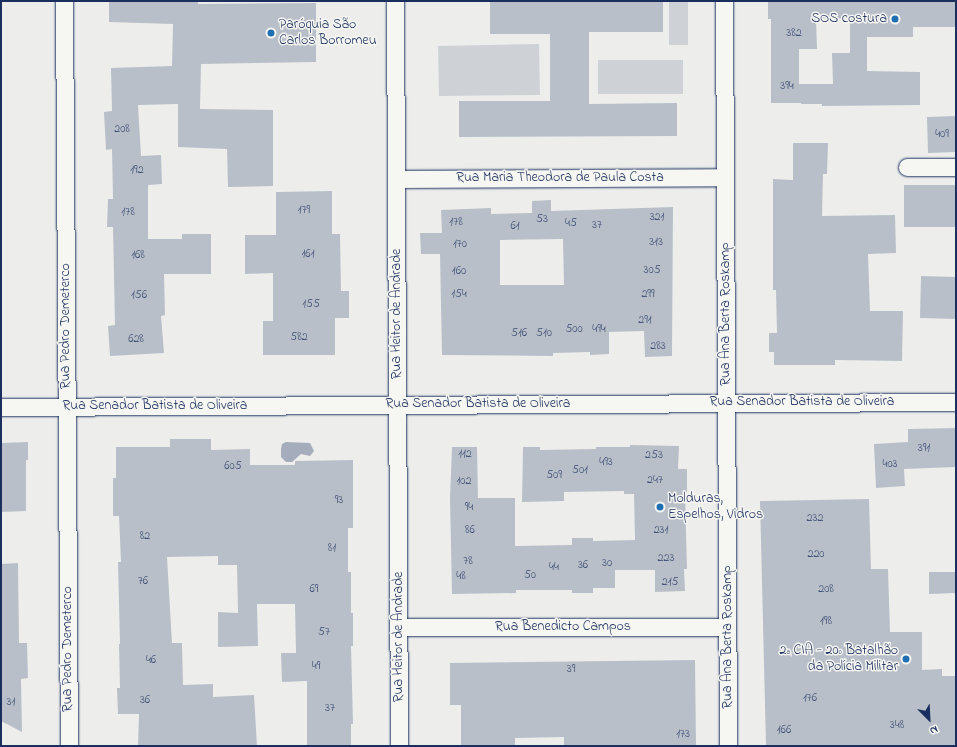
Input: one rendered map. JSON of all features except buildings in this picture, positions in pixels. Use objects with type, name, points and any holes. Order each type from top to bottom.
[{"type":"street","name":"Rua Pedro Demeterco","points":[[64,1],[69,746]]},
{"type":"street","name":"Rua Heitor de Andrade","points":[[395,1],[399,746]]},
{"type":"street","name":"Rua Ana Berta Roskamp","points":[[724,1],[728,746]]},
{"type":"street","points":[[907,167],[956,166]]},
{"type":"street","name":"Rua Maria Theodora de Paula Costa","points":[[396,179],[725,177]]},
{"type":"street","name":"Rua Senador Batista de Oliveira","points":[[1,407],[956,402]]},
{"type":"street","name":"Rua Benedicto Campos","points":[[399,628],[728,627]]},
{"type":"shaded area","points":[[669,1],[688,1],[688,45],[669,45]]},
{"type":"shaded area","points":[[539,44],[540,95],[439,96],[438,46]]},
{"type":"shaded area","points":[[598,60],[683,60],[683,94],[598,94]]},
{"type":"water","points":[[286,442],[310,443],[314,451],[310,456],[301,454],[292,462],[286,462],[281,457],[281,449],[282,444]]},
{"type":"place","name":"SOS costura","points":[[895,19]]},
{"type":"place","name":"Paróquia São Carlos Borromeu","points":[[271,33]]},
{"type":"place","name":"Molduras, Espelhos, Vidros","points":[[660,507]]},
{"type":"place","name":"2ª CIA - 20º Batalhão da Polícia Militar","points":[[906,659]]}]
